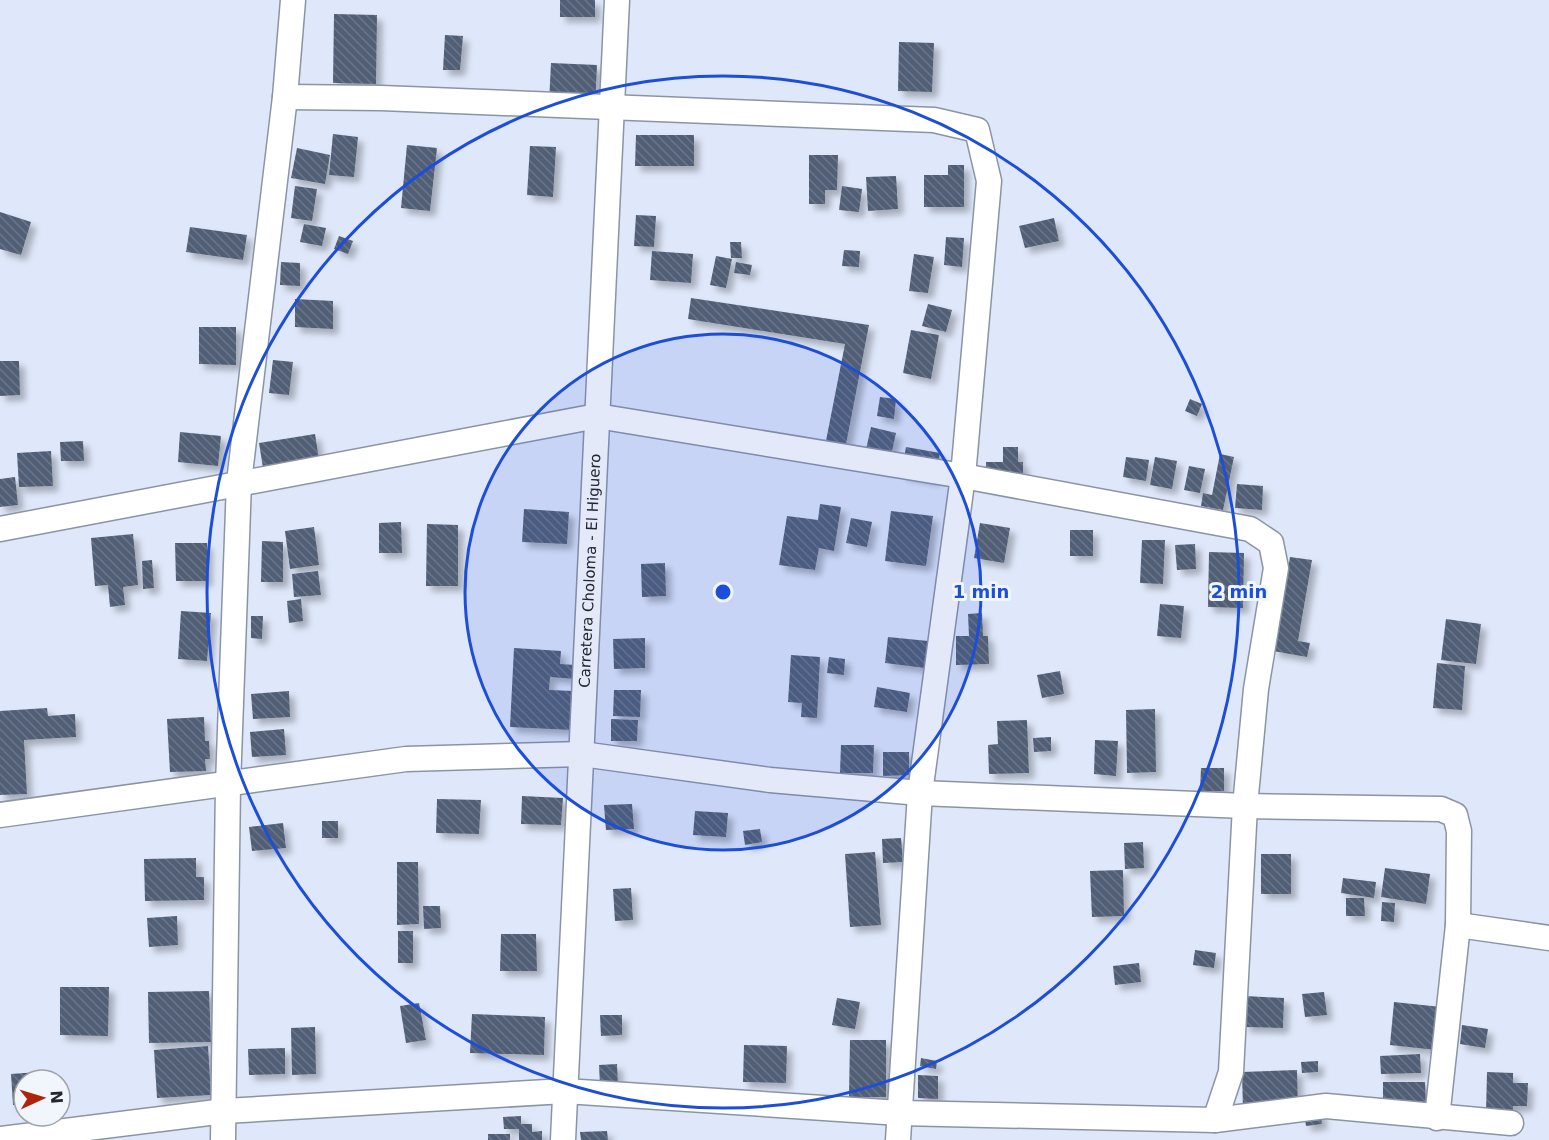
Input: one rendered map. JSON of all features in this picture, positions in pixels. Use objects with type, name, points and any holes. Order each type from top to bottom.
[{"type":"street","points":[[223,1140],[228,785],[238,482],[285,97],[293,0]]},
{"type":"street","name":"Carretera Choloma - El Higuero","points":[[563,1140],[617,0]]},
{"type":"street","points":[[285,97],[381,98],[934,120],[977,130],[989,181],[963,476],[920,794],[898,1140]]},
{"type":"street","points":[[0,529],[238,482],[597,416],[963,476],[1250,529],[1271,543],[1276,568],[1256,689],[1245,806],[1231,1072],[1215,1120]]},
{"type":"street","points":[[0,815],[406,759],[582,754],[770,780],[920,794],[1245,806],[1441,809],[1455,815],[1459,831],[1458,925],[1437,1118]]},
{"type":"street","points":[[1458,925],[1549,938]]},
{"type":"street","points":[[0,1139],[225,1111],[565,1091],[900,1113],[1215,1120],[1326,1106],[1511,1124]]},
{"type":"building","points":[[560,0],[595,0],[595,17],[560,17]]},
{"type":"building","points":[[334,14],[377,15],[376,84],[333,83]]},
{"type":"building","points":[[445,35],[463,36],[460,70],[443,70]]},
{"type":"building","points":[[899,42],[934,43],[932,92],[898,91]]},
{"type":"building","points":[[551,63],[597,65],[595,106],[549,103]]},
{"type":"building","points":[[333,134],[358,137],[354,177],[329,175]]},
{"type":"building","points":[[636,135],[694,135],[694,166],[635,166]]},
{"type":"building","points":[[407,145],[437,148],[430,211],[401,208]]},
{"type":"building","points":[[530,146],[556,147],[553,197],[527,195]]},
{"type":"building","points":[[297,148],[330,155],[325,184],[291,178]]},
{"type":"building","points":[[809,155],[838,155],[837,190],[825,190],[825,204],[809,204]]},
{"type":"building","points":[[948,165],[964,165],[964,207],[924,207],[924,175],[948,175]]},
{"type":"building","points":[[896,176],[898,209],[868,211],[866,177]]},
{"type":"building","points":[[295,186],[317,189],[312,221],[291,218]]},
{"type":"building","points":[[842,186],[862,189],[859,212],[839,210]]},
{"type":"building","points":[[0,212],[31,222],[21,255],[0,249]]},
{"type":"building","points":[[636,215],[656,216],[654,247],[634,246]]},
{"type":"building","points":[[1054,218],[1059,241],[1025,248],[1019,226]]},
{"type":"building","points":[[304,224],[326,228],[322,246],[300,242]]},
{"type":"building","points":[[190,227],[247,235],[243,260],[186,252]]},
{"type":"building","points":[[339,236],[353,241],[348,254],[334,249]]},
{"type":"building","points":[[946,237],[964,238],[962,267],[944,265]]},
{"type":"building","points":[[730,242],[741,242],[742,258],[731,258]]},
{"type":"building","points":[[844,250],[860,251],[859,267],[842,266]]},
{"type":"building","points":[[652,251],[693,254],[691,283],[650,280]]},
{"type":"building","points":[[914,254],[934,257],[928,293],[909,291]]},
{"type":"building","points":[[716,256],[732,259],[726,288],[710,285]]},
{"type":"building","points":[[281,262],[300,263],[300,286],[280,285]]},
{"type":"building","points":[[736,262],[752,265],[750,275],[734,273]]},
{"type":"building","points":[[691,298],[869,325],[843,460],[823,456],[845,344],[688,319]]},
{"type":"building","points":[[295,299],[333,301],[333,329],[295,327]]},
{"type":"building","points":[[928,304],[952,310],[946,332],[922,326]]},
{"type":"building","points":[[199,327],[236,327],[236,365],[199,364]]},
{"type":"building","points":[[911,330],[939,335],[931,379],[903,373]]},
{"type":"building","points":[[273,360],[293,362],[289,395],[269,393]]},
{"type":"building","points":[[0,361],[19,361],[20,395],[0,396]]},
{"type":"building","points":[[880,397],[896,399],[894,419],[877,416]]},
{"type":"building","points":[[1190,399],[1202,404],[1197,416],[1185,411]]},
{"type":"building","points":[[871,427],[896,433],[888,469],[863,463]]},
{"type":"building","points":[[180,432],[221,436],[218,466],[178,462]]},
{"type":"building","points":[[315,434],[321,472],[265,480],[259,443]]},
{"type":"building","points":[[83,441],[84,461],[61,461],[60,442]]},
{"type":"building","points":[[906,447],[940,453],[935,480],[901,474]]},
{"type":"building","points":[[1003,447],[1018,447],[1018,462],[1023,462],[1023,485],[986,485],[986,462],[1003,462]]},
{"type":"building","points":[[51,451],[53,486],[19,487],[17,453]]},
{"type":"building","points":[[1220,454],[1234,457],[1223,510],[1201,506],[1203,493],[1212,495]]},
{"type":"building","points":[[1126,457],[1149,460],[1146,481],[1123,477]]},
{"type":"building","points":[[1155,457],[1177,461],[1172,489],[1150,485]]},
{"type":"building","points":[[1189,466],[1205,469],[1200,493],[1184,490]]},
{"type":"building","points":[[15,477],[18,505],[0,507],[0,479]]},
{"type":"building","points":[[1237,484],[1263,486],[1262,510],[1235,508]]},
{"type":"building","points":[[820,504],[841,507],[834,551],[819,548],[815,570],[779,565],[787,516],[818,520]]},
{"type":"building","points":[[524,509],[569,512],[567,544],[522,542]]},
{"type":"building","points":[[891,511],[933,516],[926,566],[885,561]]},
{"type":"building","points":[[851,518],[872,522],[867,547],[846,543]]},
{"type":"building","points":[[401,522],[402,553],[379,553],[379,523]]},
{"type":"building","points":[[980,523],[1010,528],[1004,563],[974,558]]},
{"type":"building","points":[[427,524],[458,525],[458,586],[426,586]]},
{"type":"building","points":[[314,527],[319,565],[290,569],[285,531]]},
{"type":"building","points":[[1070,530],[1093,530],[1093,556],[1070,556]]},
{"type":"building","points":[[133,534],[138,585],[123,587],[125,605],[110,607],[108,585],[95,586],[91,538]]},
{"type":"building","points":[[1142,540],[1165,540],[1163,584],[1140,583]]},
{"type":"building","points":[[262,541],[283,542],[283,582],[261,582]]},
{"type":"building","points":[[175,543],[207,543],[207,581],[176,581]]},
{"type":"building","points":[[1195,544],[1196,569],[1177,570],[1175,545]]},
{"type":"building","points":[[1209,552],[1244,553],[1243,608],[1208,607]]},
{"type":"building","points":[[1290,557],[1312,560],[1298,641],[1310,643],[1307,657],[1273,651]]},
{"type":"building","points":[[152,560],[154,588],[143,589],[142,561]]},
{"type":"building","points":[[665,563],[666,596],[642,597],[641,564]]},
{"type":"building","points":[[318,571],[321,595],[294,597],[292,574]]},
{"type":"building","points":[[301,599],[303,621],[289,623],[287,601]]},
{"type":"building","points":[[1160,604],[1184,606],[1181,638],[1157,636]]},
{"type":"building","points":[[181,611],[211,613],[207,661],[178,659]]},
{"type":"building","points":[[982,613],[983,636],[988,636],[989,664],[956,665],[956,636],[969,636],[968,614]]},
{"type":"building","points":[[251,616],[263,616],[262,639],[251,638]]},
{"type":"building","points":[[1446,619],[1481,624],[1476,664],[1441,660]]},
{"type":"building","points":[[888,637],[928,641],[925,668],[885,663]]},
{"type":"building","points":[[645,638],[645,668],[614,669],[613,639]]},
{"type":"building","points":[[514,648],[561,651],[560,664],[575,665],[575,679],[550,677],[549,690],[574,691],[572,730],[510,727]]},
{"type":"building","points":[[791,655],[820,657],[817,718],[801,717],[802,703],[788,702]]},
{"type":"building","points":[[829,657],[845,659],[844,675],[827,673]]},
{"type":"building","points":[[1437,663],[1465,666],[1462,710],[1433,708]]},
{"type":"building","points":[[1060,671],[1064,694],[1042,698],[1037,675]]},
{"type":"building","points":[[877,687],[910,693],[907,712],[874,707]]},
{"type":"building","points":[[614,690],[641,690],[640,717],[613,716]]},
{"type":"building","points":[[289,691],[290,717],[253,719],[251,694]]},
{"type":"building","points":[[47,708],[48,716],[75,714],[76,737],[24,740],[27,794],[0,795],[0,711]]},
{"type":"building","points":[[1155,709],[1156,772],[1127,773],[1126,710]]},
{"type":"building","points":[[204,717],[205,741],[209,741],[210,759],[205,759],[206,771],[170,772],[167,719]]},
{"type":"building","points":[[611,719],[638,720],[637,741],[611,741]]},
{"type":"building","points":[[1027,720],[1029,773],[989,774],[988,745],[998,744],[997,721]]},
{"type":"building","points":[[284,729],[286,755],[252,757],[250,732]]},
{"type":"building","points":[[1051,737],[1051,751],[1034,752],[1033,738]]},
{"type":"building","points":[[1095,740],[1118,741],[1116,776],[1094,774]]},
{"type":"building","points":[[841,745],[874,745],[873,773],[840,773]]},
{"type":"building","points":[[883,752],[909,752],[909,775],[883,776]]},
{"type":"building","points":[[1201,768],[1224,768],[1224,791],[1200,791]]},
{"type":"building","points":[[522,796],[563,798],[561,825],[521,824]]},
{"type":"building","points":[[437,799],[481,800],[479,834],[436,833]]},
{"type":"building","points":[[632,804],[634,829],[606,830],[604,805]]},
{"type":"building","points":[[695,811],[728,813],[726,837],[693,835]]},
{"type":"building","points":[[322,821],[338,821],[338,838],[322,838]]},
{"type":"building","points":[[283,823],[286,848],[252,851],[249,827]]},
{"type":"building","points":[[760,829],[762,842],[745,845],[743,831]]},
{"type":"building","points":[[901,838],[903,862],[883,863],[882,839]]},
{"type":"building","points":[[1143,842],[1144,868],[1125,869],[1124,843]]},
{"type":"building","points":[[875,852],[881,925],[850,927],[845,854]]},
{"type":"building","points":[[1261,854],[1291,854],[1291,894],[1261,894]]},
{"type":"building","points":[[196,858],[196,877],[204,877],[204,900],[145,901],[144,859]]},
{"type":"building","points":[[397,862],[418,862],[419,924],[397,925]]},
{"type":"building","points":[[1385,868],[1430,874],[1426,904],[1381,897]]},
{"type":"building","points":[[1123,870],[1124,916],[1092,917],[1090,871]]},
{"type":"building","points":[[1343,878],[1376,882],[1374,898],[1341,893]]},
{"type":"building","points":[[631,888],[633,920],[615,921],[613,889]]},
{"type":"building","points":[[1346,898],[1364,898],[1365,916],[1346,916]]},
{"type":"building","points":[[1382,902],[1395,903],[1394,922],[1381,921]]},
{"type":"building","points":[[423,906],[440,906],[441,928],[424,929]]},
{"type":"building","points":[[177,916],[178,945],[149,947],[147,918]]},
{"type":"building","points":[[398,931],[413,931],[413,963],[398,963]]},
{"type":"building","points":[[501,934],[536,934],[537,971],[500,971]]},
{"type":"building","points":[[1195,950],[1216,953],[1214,968],[1193,965]]},
{"type":"building","points":[[1139,963],[1141,982],[1115,985],[1113,966]]},
{"type":"building","points":[[60,987],[109,987],[108,1036],[60,1035]]},
{"type":"building","points":[[209,991],[211,1042],[149,1043],[148,992]]},
{"type":"building","points":[[1324,992],[1327,1015],[1305,1017],[1302,994]]},
{"type":"building","points":[[1245,996],[1284,998],[1283,1028],[1244,1027]]},
{"type":"building","points":[[837,998],[860,1002],[855,1029],[832,1025]]},
{"type":"building","points":[[1394,1002],[1441,1007],[1436,1050],[1390,1045]]},
{"type":"building","points":[[419,1003],[426,1040],[406,1043],[400,1006]]},
{"type":"building","points":[[472,1014],[545,1017],[544,1055],[470,1053]]},
{"type":"building","points":[[600,1015],[622,1015],[622,1035],[601,1036]]},
{"type":"building","points":[[1462,1025],[1488,1029],[1485,1048],[1460,1044]]},
{"type":"building","points":[[315,1027],[316,1074],[292,1075],[291,1028]]},
{"type":"building","points":[[850,1040],[886,1040],[886,1097],[849,1097]]},
{"type":"building","points":[[744,1045],[787,1046],[786,1083],[743,1082]]},
{"type":"building","points":[[208,1046],[211,1095],[157,1098],[154,1050]]},
{"type":"building","points":[[285,1048],[285,1074],[249,1075],[248,1049]]},
{"type":"building","points":[[1420,1054],[1421,1073],[1381,1074],[1380,1056]]},
{"type":"building","points":[[921,1058],[937,1061],[936,1069],[920,1066]]},
{"type":"building","points":[[1318,1061],[1318,1072],[1302,1073],[1301,1062]]},
{"type":"building","points":[[617,1064],[618,1086],[600,1086],[599,1065]]},
{"type":"building","points":[[1297,1070],[1298,1108],[1243,1110],[1242,1072]]},
{"type":"building","points":[[1487,1072],[1513,1073],[1513,1083],[1528,1083],[1527,1106],[1513,1106],[1513,1114],[1486,1114]]},
{"type":"building","points":[[918,1075],[938,1076],[938,1099],[918,1098]]},
{"type":"building","points":[[1383,1082],[1425,1082],[1426,1104],[1383,1104]]},
{"type":"building","points":[[1320,1110],[1322,1124],[1306,1126],[1304,1112]]},
{"type":"building","points":[[521,1116],[521,1124],[532,1124],[532,1132],[542,1131],[542,1140],[519,1140],[519,1129],[504,1129],[503,1117]]},
{"type":"building","points":[[607,1131],[608,1140],[581,1140],[580,1132]]},
{"type":"building","points":[[488,1134],[510,1134],[510,1140],[488,1140]]}]
